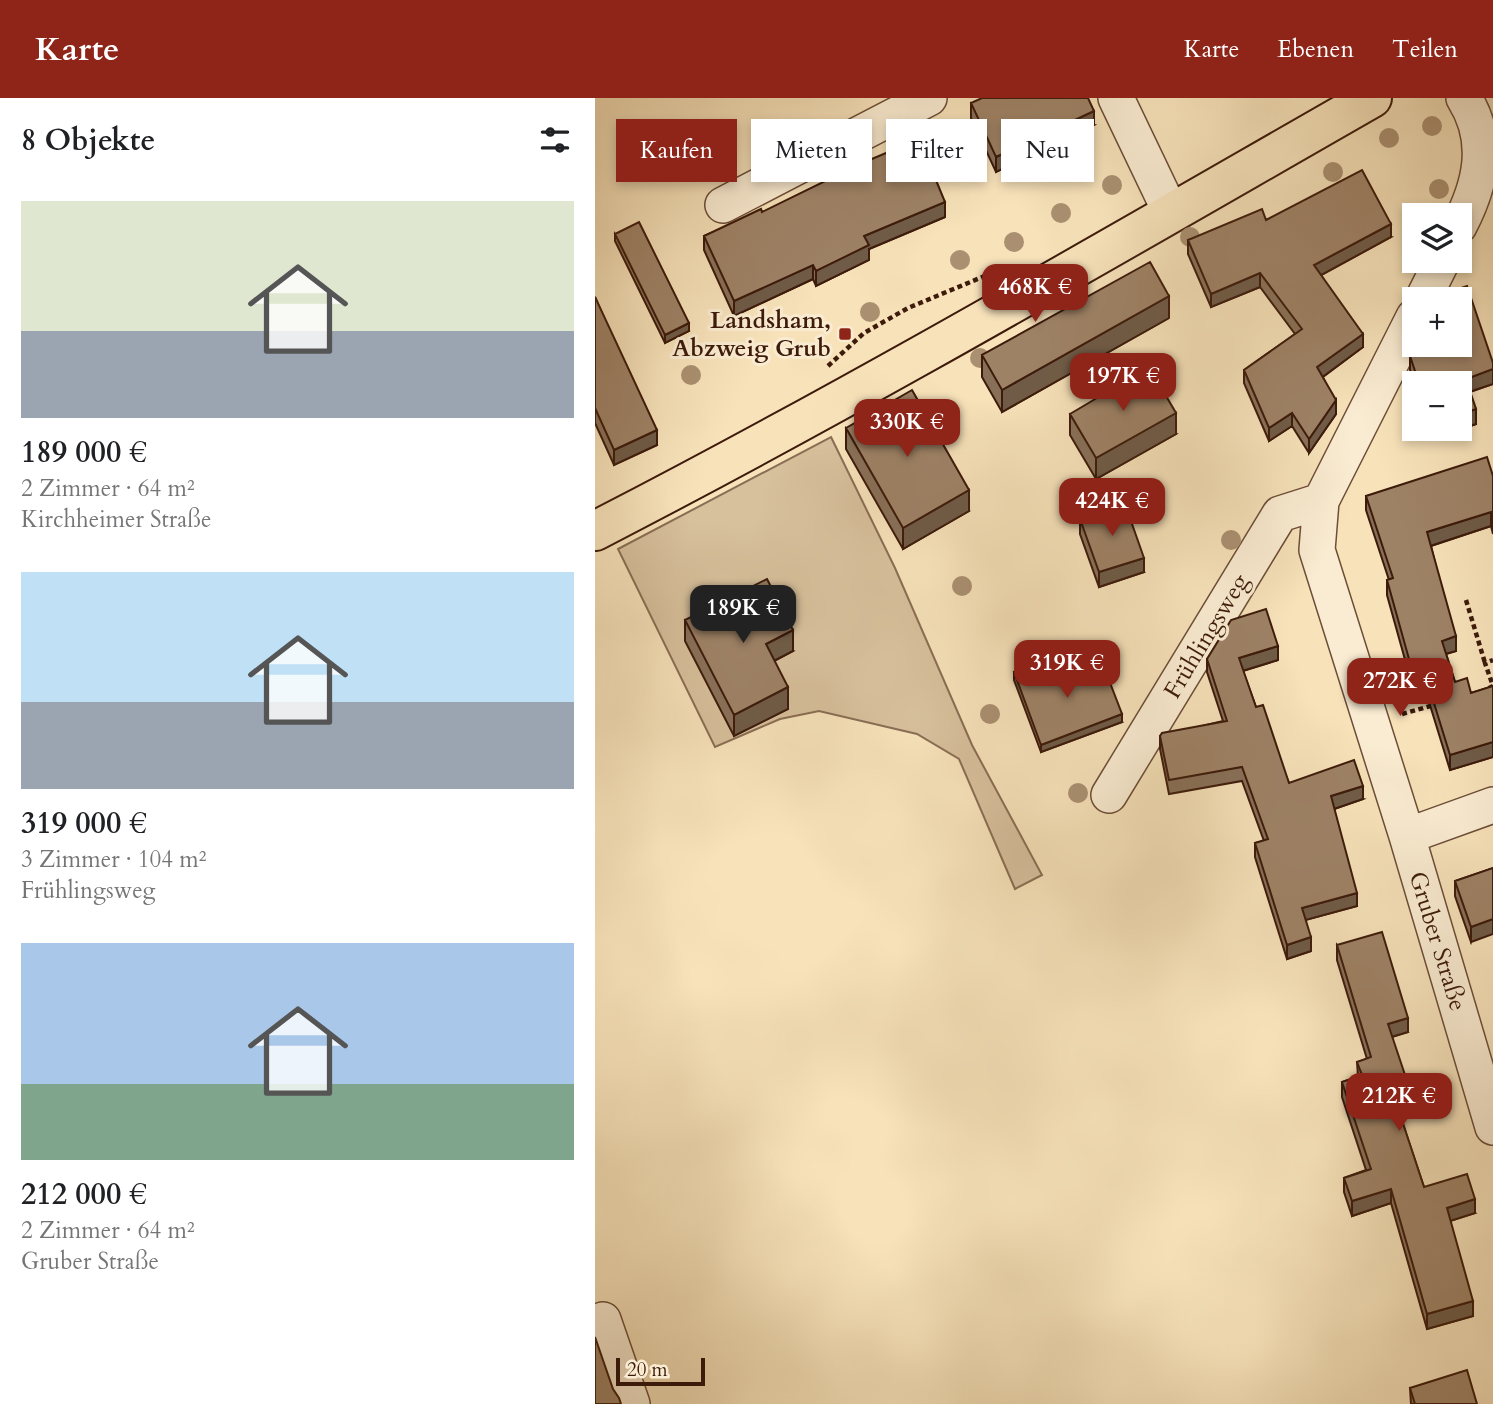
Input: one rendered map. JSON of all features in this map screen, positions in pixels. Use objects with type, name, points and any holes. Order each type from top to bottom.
[{"type":"main road","points":[[595,531],[733,459],[1372,98]]},
{"type":"street","points":[[723,205],[929,98]]},
{"type":"street","points":[[1115,98],[1171,213]]},
{"type":"street","points":[[1464,98],[1480,136],[1487,167],[1471,203]]},
{"type":"street","name":"Gruber Straße","points":[[1402,341],[1321,501],[1317,550],[1407,836],[1493,1127]]},
{"type":"street","name":"Frühlingsweg","points":[[1109,795],[1280,514],[1321,501]]},
{"type":"street","points":[[1407,836],[1493,804]]},
{"type":"street","points":[[595,1323],[603,1320],[632,1404]]},
{"type":"path","points":[[1466,600],[1493,687],[1481,690]]},
{"type":"path","points":[[1485,663],[1493,660]]},
{"type":"path","points":[[1372,724],[1444,701]]},
{"type":"shaded area","points":[[831,437],[895,568],[972,745],[1042,875],[1015,889],[959,759],[917,734],[819,711],[780,719],[715,747],[618,549]]},
{"type":"building","points":[[982,98],[1088,98],[1094,111],[1077,119],[1001,119],[1001,155],[996,157],[987,138],[987,119],[978,119],[971,103]]},
{"type":"building","points":[[886,153],[886,182],[937,182],[945,202],[864,236],[869,245],[816,271],[813,265],[734,301],[704,236],[823,182],[872,182],[872,159]]},
{"type":"building","points":[[1362,170],[1391,224],[1314,265],[1363,334],[1317,367],[1336,400],[1309,439],[1292,413],[1269,428],[1244,370],[1302,329],[1260,273],[1211,294],[1188,240],[1262,209],[1266,220]]},
{"type":"building","points":[[639,222],[689,323],[665,335],[615,234]]},
{"type":"building","points":[[1150,262],[1169,296],[1002,390],[982,355]]},
{"type":"building","points":[[595,297],[657,430],[614,450],[595,408]]},
{"type":"building","points":[[1472,301],[1493,369],[1472,377],[1472,371],[1415,371],[1410,357],[1472,357]]},
{"type":"building","points":[[1149,367],[1176,413],[1096,458],[1070,414]]},
{"type":"building","points":[[912,390],[969,490],[903,528],[846,428]]},
{"type":"building","points":[[1487,457],[1493,476],[1493,519],[1491,512],[1427,532],[1456,636],[1442,641],[1455,682],[1467,678],[1471,693],[1493,686],[1493,742],[1450,755],[1425,674],[1414,677],[1387,580],[1393,578],[1366,496]]},
{"type":"building","points":[[1125,504],[1144,558],[1099,572],[1080,519]]},
{"type":"building","points":[[767,579],[793,630],[766,644],[788,687],[734,715],[685,620]]},
{"type":"building","points":[[1266,609],[1278,646],[1239,658],[1256,707],[1263,705],[1289,783],[1354,760],[1363,786],[1331,796],[1357,893],[1302,908],[1311,937],[1287,945],[1255,843],[1268,839],[1242,767],[1169,780],[1160,736],[1162,733],[1227,721],[1207,659],[1231,620]]},
{"type":"building","points":[[1045,660],[1052,680],[1102,662],[1122,714],[1041,745],[1014,672]]},
{"type":"building","points":[[1493,868],[1493,919],[1471,927],[1455,881]]},
{"type":"building","points":[[1382,932],[1408,1018],[1388,1024],[1405,1075],[1389,1081],[1424,1187],[1467,1174],[1475,1199],[1447,1208],[1473,1301],[1427,1314],[1391,1189],[1352,1201],[1344,1178],[1371,1169],[1342,1082],[1362,1075],[1357,1062],[1371,1057],[1337,945]]},
{"type":"building","points":[[595,1337],[613,1389],[621,1404],[595,1404]]},
{"type":"building","points":[[1467,1370],[1477,1404],[1415,1404],[1410,1388]]},
{"type":"place","name":"Landsham, Abzweig Grub","points":[[845,334]]}]
